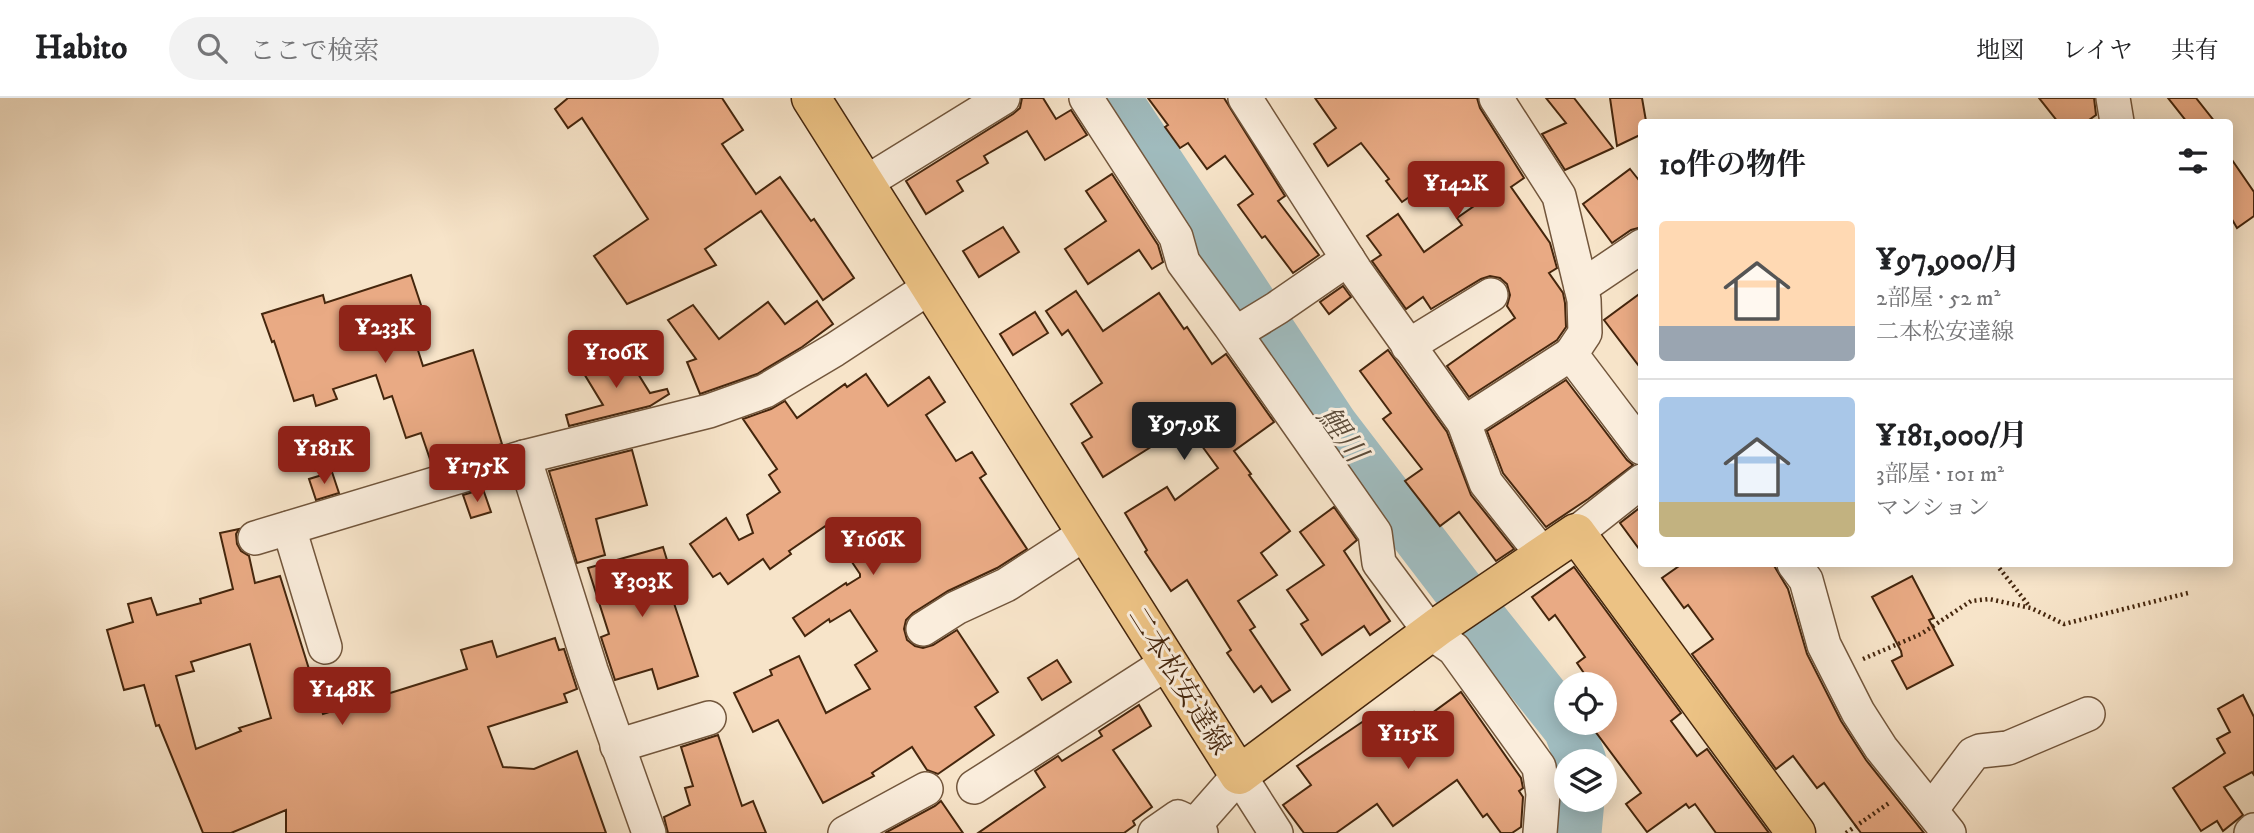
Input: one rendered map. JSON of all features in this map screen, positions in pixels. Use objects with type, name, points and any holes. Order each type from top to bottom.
[{"type":"main road","name":"二本松安達線","points":[[811,98],[1238,775],[1435,629],[1576,533]]},
{"type":"main road","points":[[1576,533],[1796,833]]},
{"type":"street","points":[[865,183],[1003,98]]},
{"type":"street","points":[[1086,98],[1176,237],[1183,262],[1254,322],[1375,533],[1379,563],[1454,649],[1539,767],[1543,794],[1540,833]]},
{"type":"street","points":[[1245,98],[1348,259],[1464,423],[1486,483],[1543,555]]},
{"type":"street","points":[[1464,423],[1571,354],[1585,332],[1584,300],[1559,196],[1496,98]]},
{"type":"street","points":[[1581,287],[1638,249]]},
{"type":"street","points":[[1254,322],[1348,259]]},
{"type":"street","points":[[255,538],[524,457],[709,411],[765,391],[834,350],[930,287]]},
{"type":"street","points":[[1408,346],[1491,295]]},
{"type":"street","points":[[1571,354],[1638,443]]},
{"type":"street","points":[[524,457],[617,746],[649,833]]},
{"type":"street","points":[[1576,533],[1638,484]]},
{"type":"street","points":[[289,528],[325,647]]},
{"type":"street","points":[[923,629],[956,608],[1006,584],[1086,533]]},
{"type":"street","points":[[1796,567],[1806,580],[1824,645],[1858,712],[1881,748],[1931,810],[1973,754],[2008,748],[2088,714]]},
{"type":"street","points":[[974,788],[1167,663]]},
{"type":"street","points":[[617,746],[709,719]]},
{"type":"street","points":[[1155,833],[1178,817],[1195,830],[1238,775],[1276,833]]},
{"type":"street","points":[[845,833],[926,789]]},
{"type":"path","points":[[1998,567],[2031,608]]},
{"type":"path","points":[[1836,670],[1921,634],[1971,601],[1989,599],[2031,608],[2064,624],[2188,593]]},
{"type":"path","points":[[1846,833],[1931,810]]},
{"type":"building","points":[[568,98],[722,98],[743,130],[722,144],[756,194],[780,177],[811,221],[814,219],[854,278],[823,300],[761,211],[705,249],[716,265],[627,304],[594,256],[648,219],[582,118],[568,128],[555,109]]},
{"type":"building","points":[[1022,98],[1043,98],[1056,119],[1071,110],[1087,135],[1045,160],[1027,131],[984,156],[988,163],[957,181],[963,191],[926,214],[906,181],[1013,114],[1020,108]]},
{"type":"building","points":[[1148,98],[1224,98],[1285,196],[1278,201],[1319,255],[1293,273],[1238,205],[1253,194],[1225,156],[1207,169],[1188,143],[1180,148],[1165,127],[1168,125]]},
{"type":"building","points":[[1315,98],[1477,98],[1480,108],[1524,178],[1511,187],[1550,243],[1557,268],[1549,273],[1563,293],[1565,303],[1566,327],[1557,340],[1469,397],[1447,366],[1515,318],[1507,306],[1510,295],[1507,284],[1500,278],[1490,276],[1431,309],[1423,297],[1406,309],[1372,261],[1381,255],[1367,236],[1398,214],[1424,252],[1462,225],[1457,218],[1484,199],[1459,163],[1402,202],[1386,181],[1389,179],[1361,143],[1328,166],[1314,144],[1336,128]]},
{"type":"building","points":[[1546,98],[1574,98],[1613,148],[1565,170],[1542,134],[1566,123]]},
{"type":"building","points":[[1610,98],[1642,98],[1646,119],[1638,119],[1638,136],[1617,146]]},
{"type":"building","points":[[2039,98],[2094,98],[2096,115],[2090,119],[2056,119]]},
{"type":"building","points":[[2168,98],[2196,98],[2213,119],[2185,119]]},
{"type":"building","points":[[2233,161],[2254,192],[2254,216],[2237,228],[2233,221]]},
{"type":"building","points":[[1630,169],[1638,179],[1638,228],[1612,243],[1583,204]]},
{"type":"building","points":[[1112,174],[1158,245],[1163,262],[1152,269],[1139,250],[1088,284],[1065,249],[1106,221],[1086,191]]},
{"type":"building","points":[[1003,227],[1019,252],[979,277],[963,251]]},
{"type":"building","points":[[411,275],[425,317],[409,322],[423,366],[473,350],[502,444],[432,465],[421,433],[406,438],[392,396],[384,399],[376,375],[333,389],[337,399],[316,406],[313,395],[294,401],[262,314],[323,295],[325,303]]},
{"type":"building","points":[[1343,286],[1351,297],[1329,314],[1320,302]]},
{"type":"building","points":[[1076,291],[1103,331],[1159,293],[1212,364],[1226,354],[1274,422],[1234,451],[1290,531],[1261,553],[1277,575],[1238,601],[1255,627],[1250,630],[1290,690],[1272,702],[1261,686],[1254,692],[1227,653],[1231,650],[1187,580],[1171,591],[1145,552],[1147,550],[1125,513],[1167,487],[1175,500],[1218,468],[1191,431],[1175,442],[1170,435],[1103,477],[1082,443],[1092,437],[1071,404],[1102,383],[1068,330],[1062,335],[1046,311]]},
{"type":"building","points":[[1638,295],[1638,365],[1604,320]]},
{"type":"building","points":[[817,301],[833,324],[802,347],[757,374],[700,394],[687,362],[696,359],[668,320],[693,305],[719,339],[768,302],[785,324]]},
{"type":"building","points":[[1035,312],[1048,333],[1013,355],[1000,334]]},
{"type":"building","points":[[622,348],[650,393],[667,389],[669,394],[650,406],[569,426],[566,415],[603,405],[583,372]]},
{"type":"building","points":[[1388,350],[1447,432],[1471,495],[1514,549],[1496,561],[1459,512],[1440,526],[1405,481],[1422,469],[1383,419],[1391,413],[1360,371]]},
{"type":"building","points":[[866,374],[888,406],[929,377],[945,402],[926,415],[956,461],[972,452],[986,474],[980,478],[1027,549],[913,613],[906,620],[904,629],[907,640],[923,648],[957,630],[998,692],[975,707],[994,735],[938,774],[927,770],[912,747],[872,773],[874,776],[823,803],[778,720],[753,732],[734,693],[772,675],[770,670],[799,656],[826,713],[870,689],[855,665],[877,651],[850,610],[830,622],[829,619],[805,636],[793,618],[846,583],[847,585],[860,577],[860,574],[827,525],[789,551],[791,554],[770,569],[763,559],[728,584],[720,573],[713,577],[690,544],[726,518],[739,540],[753,533],[747,515],[780,492],[769,475],[777,469],[743,419],[785,401],[797,418],[845,384],[847,387]]},
{"type":"building","points":[[1566,380],[1633,465],[1546,527],[1503,473],[1487,431]]},
{"type":"building","points":[[632,450],[647,505],[596,519],[605,555],[577,563],[549,471]]},
{"type":"building","points":[[332,472],[339,493],[316,500],[309,479]]},
{"type":"building","points":[[483,489],[491,512],[471,518],[463,495]]},
{"type":"building","points":[[1334,507],[1357,540],[1344,551],[1390,621],[1370,635],[1364,626],[1322,655],[1301,624],[1308,620],[1287,590],[1324,565],[1300,532]]},
{"type":"building","points":[[1638,509],[1638,548],[1620,523]]},
{"type":"building","points":[[239,529],[236,534],[237,544],[241,551],[249,556],[255,583],[280,576],[323,714],[467,669],[461,650],[492,641],[497,657],[555,638],[559,650],[564,649],[577,689],[564,694],[567,702],[488,727],[503,767],[534,769],[577,751],[606,833],[286,833],[286,810],[231,833],[203,833],[159,725],[156,726],[144,685],[124,690],[107,630],[133,622],[128,604],[151,598],[157,615],[201,603],[200,599],[233,589],[220,533]],"holes":[[[250,644],[271,718],[239,728],[241,731],[196,749],[176,676],[194,671],[191,662]]]},
{"type":"building","points":[[663,547],[674,583],[668,585],[698,676],[658,689],[652,669],[615,680],[601,637],[609,634],[588,568]]},
{"type":"building","points":[[1574,567],[1681,713],[1671,721],[1697,756],[1707,749],[1769,833],[1716,833],[1695,804],[1689,808],[1686,804],[1647,832],[1626,804],[1641,793],[1617,761],[1617,749],[1608,749],[1598,735],[1617,735],[1617,672],[1583,672],[1577,663],[1585,657],[1555,615],[1549,620],[1532,597]]},
{"type":"building","points":[[1678,567],[1775,567],[1788,589],[1807,654],[1841,721],[1866,760],[1924,833],[1861,833],[1824,783],[1817,788],[1793,756],[1776,769],[1692,654],[1713,639],[1688,605],[1684,608],[1662,578]]},
{"type":"building","points":[[1912,576],[1934,618],[1929,620],[1953,665],[1907,689],[1892,661],[1902,656],[1901,651],[1872,597]]},
{"type":"building","points":[[1057,660],[1071,682],[1042,700],[1028,678]]},
{"type":"building","points":[[1461,692],[1521,778],[1521,827],[1512,833],[1501,833],[1487,814],[1483,817],[1457,780],[1393,826],[1377,804],[1336,833],[1304,833],[1283,805],[1311,785],[1297,766],[1377,712],[1390,730],[1414,712],[1421,721]]},
{"type":"building","points":[[2243,695],[2254,717],[2254,775],[2252,772],[2224,787],[2243,815],[2223,831],[2217,821],[2201,831],[2173,788],[2225,753],[2217,739],[2230,732],[2218,709]]},
{"type":"building","points":[[1139,705],[1151,726],[1113,750],[1152,807],[1133,821],[1135,825],[1124,833],[978,833],[1045,787],[1035,771],[1058,756],[1062,761],[1102,736],[1099,731]]},
{"type":"building","points":[[718,735],[742,806],[753,801],[766,833],[668,833],[664,817],[690,805],[685,788],[693,786],[681,747]]},
{"type":"building","points":[[941,801],[963,833],[885,833],[935,806]]},
{"type":"waterway","name":"鯉川","points":[[1115,98],[1333,426],[1569,729],[1576,749]]},
{"type":"waterway","name":"鯉川","points":[[1576,833],[1578,812]]}]
